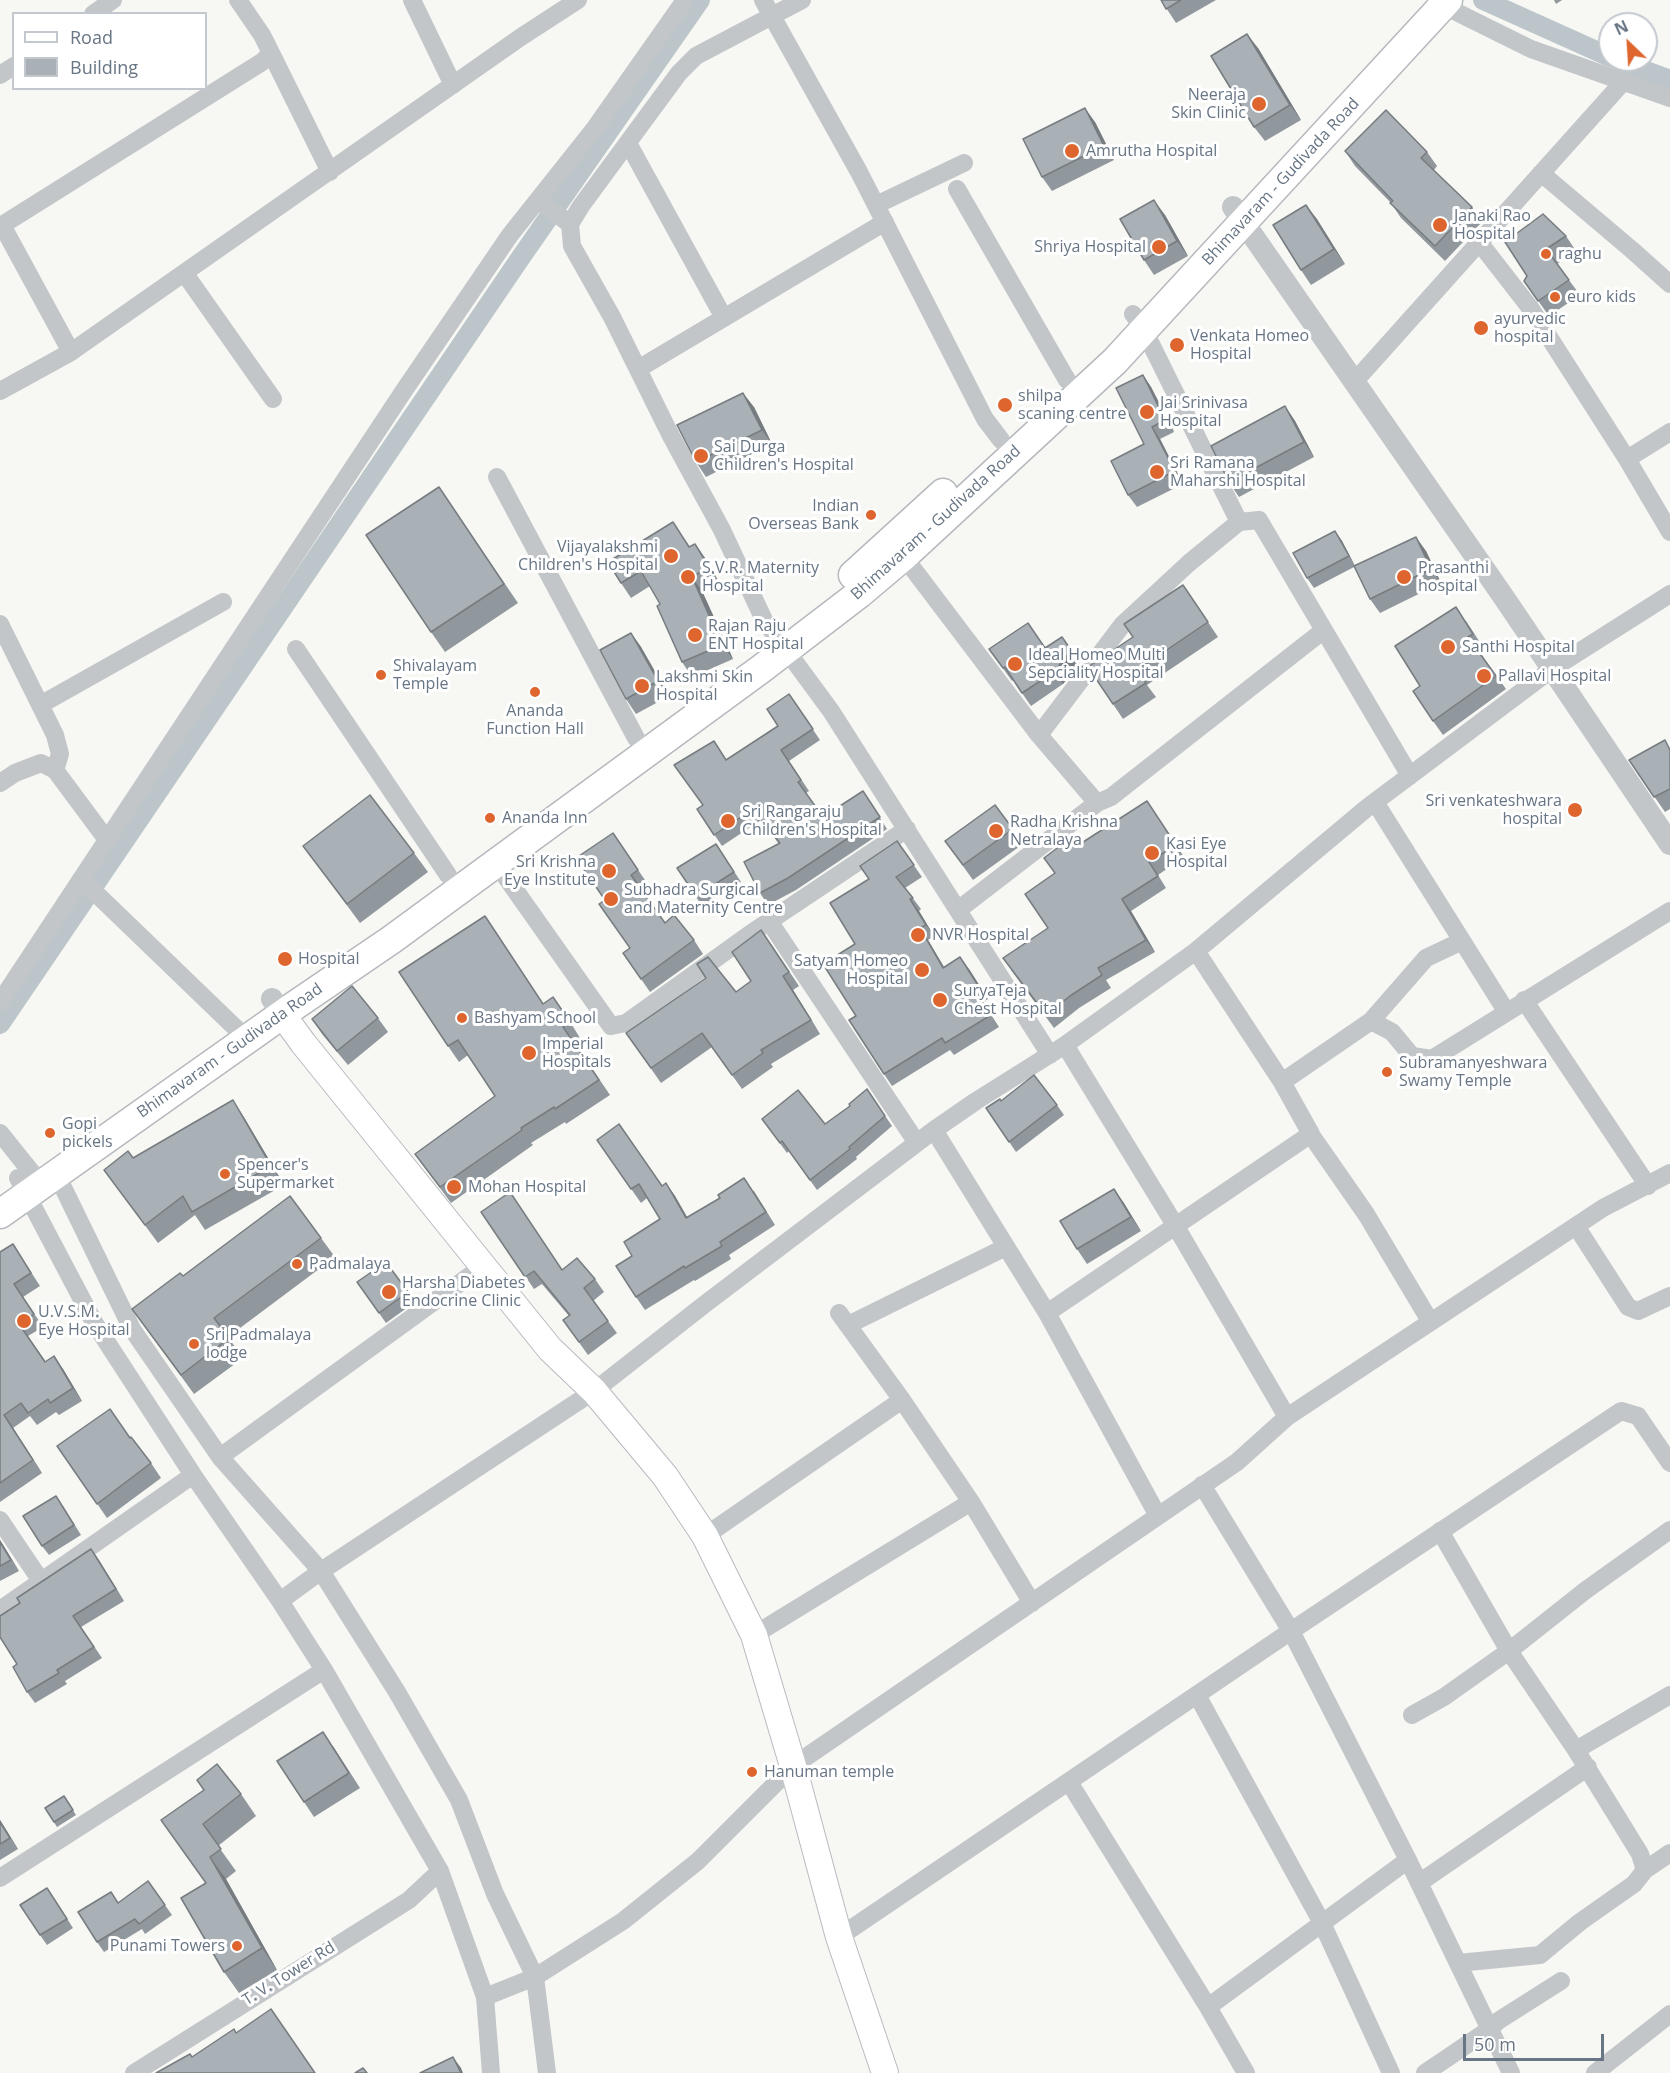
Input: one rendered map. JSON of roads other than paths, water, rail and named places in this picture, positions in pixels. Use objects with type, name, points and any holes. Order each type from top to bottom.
[{"type":"main road","name":"Bhimavaram - Gudivada Road","points":[[897,549],[1115,361],[1139,322],[1436,1]]},
{"type":"main road","name":"Bhimavaram - Gudivada Road","points":[[0,1214],[29,1182],[277,1006],[380,925],[762,647],[780,643],[859,594],[897,549],[1001,440],[1102,348],[1139,322]]},
{"type":"main road","name":"Bhimavaram - Gudivada Road","points":[[277,1006],[391,940],[761,669],[780,643]]},
{"type":"main road","points":[[277,1006],[303,1043],[549,1349],[594,1391],[665,1476],[705,1536],[754,1635],[793,1766],[839,1937],[885,2073]]},
{"type":"street","points":[[96,12],[113,0]]},
{"type":"street","points":[[411,0],[453,85]]},
{"type":"street","points":[[0,391],[71,352],[521,37],[578,0]]},
{"type":"street","points":[[0,1002],[403,392],[510,235],[595,128],[685,0]]},
{"type":"street","points":[[802,0],[767,7],[696,56],[679,73],[570,223],[572,246],[612,317],[671,436],[722,530],[765,620],[831,711],[958,910],[1057,1050],[1175,1225],[1287,1417]]},
{"type":"street","points":[[1436,1],[1531,49],[1670,98]]},
{"type":"street","points":[[246,3],[330,172]]},
{"type":"street","points":[[767,7],[876,205],[986,419],[1001,440]]},
{"type":"street","points":[[71,352],[1,224],[262,62],[271,53]]},
{"type":"street","points":[[1355,381],[1623,82]]},
{"type":"street","points":[[628,143],[723,318]]},
{"type":"street","points":[[876,205],[964,163]]},
{"type":"street","points":[[1541,173],[1670,284]]},
{"type":"street","points":[[957,189],[1067,380]]},
{"type":"street","points":[[538,201],[570,223]]},
{"type":"street","points":[[1239,214],[1670,843]]},
{"type":"street","points":[[638,369],[885,222]]},
{"type":"street","points":[[1479,242],[1531,309],[1627,459],[1670,532]]},
{"type":"street","points":[[185,274],[273,399]]},
{"type":"street","points":[[1139,322],[1239,522]]},
{"type":"street","points":[[1627,459],[1670,432]]},
{"type":"street","points":[[497,477],[636,738]]},
{"type":"street","points":[[1039,735],[1123,624],[1189,563],[1239,522],[1259,520],[1410,776]]},
{"type":"street","points":[[897,549],[1039,735],[1097,802]]},
{"type":"street","points":[[280,1601],[321,1571],[594,1391],[934,1130],[1057,1050],[1196,951],[1375,802],[1552,669],[1670,594]]},
{"type":"street","points":[[40,705],[223,602]]},
{"type":"street","points":[[0,624],[58,744],[60,754],[55,770]]},
{"type":"street","points":[[958,910],[1097,802],[1111,797],[1324,630]]},
{"type":"street","points":[[296,649],[448,875]]},
{"type":"street","points":[[0,783],[15,773],[41,763],[55,770],[107,840]]},
{"type":"street","points":[[1375,802],[1506,1011]]},
{"type":"street","points":[[496,863],[611,1026],[626,1023],[769,921],[906,829]]},
{"type":"street","points":[[82,880],[241,1032]]},
{"type":"street","points":[[1371,1021],[1392,1032],[1412,1056],[1432,1059],[1670,910]]},
{"type":"street","points":[[769,921],[917,1143]]},
{"type":"street","points":[[1282,1082],[1371,1021],[1426,958],[1462,941]]},
{"type":"street","points":[[1196,951],[1282,1082],[1311,1135],[1366,1214],[1430,1321]]},
{"type":"street","points":[[1524,1000],[1648,1186]]},
{"type":"street","points":[[934,1130],[1047,1313],[1158,1516]]},
{"type":"street","points":[[0,1133],[29,1182],[220,1457],[321,1571],[397,1692],[459,1800],[495,1894],[535,1977],[547,2073]]},
{"type":"street","points":[[1047,1313],[1311,1135]]},
{"type":"street","points":[[485,1997],[535,1977],[623,1921],[698,1861],[793,1766],[1237,1462],[1287,1417],[1603,1208],[1670,1173]]},
{"type":"street","points":[[29,1182],[95,1324],[324,1670],[440,1871],[485,1997],[491,2073]]},
{"type":"street","points":[[1576,1226],[1628,1308],[1638,1311],[1670,1296]]},
{"type":"street","points":[[1006,1247],[844,1319],[971,1502],[1032,1603]]},
{"type":"street","points":[[220,1457],[483,1266]]},
{"type":"street","points":[[705,1536],[902,1400]]},
{"type":"street","points":[[839,1937],[1621,1411],[1638,1416],[1670,1463]]},
{"type":"street","points":[[0,1610],[193,1475]]},
{"type":"street","points":[[1203,1485],[1291,1631],[1408,1860],[1511,2073]]},
{"type":"street","points":[[754,1635],[971,1502]]},
{"type":"street","points":[[0,1520],[41,1581]]},
{"type":"street","points":[[1412,1715],[1444,1697],[1509,1651],[1586,1590],[1670,1530]]},
{"type":"street","points":[[1440,1531],[1509,1651],[1588,1767],[1640,1854],[1645,1870]]},
{"type":"street","points":[[0,1878],[324,1670]]},
{"type":"street","points":[[1197,1695],[1322,1923],[1391,2073]]},
{"type":"street","points":[[1576,1750],[1670,1695]]},
{"type":"street","points":[[1419,1883],[1588,1767]]},
{"type":"street","points":[[1069,1782],[1208,2007],[1246,2073]]},
{"type":"street","points":[[1458,1963],[1540,1955],[1634,1884],[1645,1870],[1670,1853]]},
{"type":"street","points":[[1208,2007],[1408,1860]]},
{"type":"street","name":"T. V. Tower Rd","points":[[134,2073],[409,1900],[440,1871]]},
{"type":"street","points":[[1425,2073],[1490,2029],[1498,2021],[1561,1981]]},
{"type":"street","points":[[1595,2073],[1670,2014]]},
{"type":"waterway","points":[[0,1024],[519,260],[700,0]]},
{"type":"waterway","points":[[1483,0],[1598,52]]},
{"type":"waterway","points":[[1649,72],[1670,80]]},
{"type":"place","name":"Neeraja Skin Clinic","points":[[1259,104]]},
{"type":"place","name":"Amrutha Hospital","points":[[1072,151]]},
{"type":"place","name":"Janaki Rao Hospital","points":[[1440,225]]},
{"type":"place","name":"Shriya Hospital","points":[[1159,247]]},
{"type":"place","name":"raghu","points":[[1546,254]]},
{"type":"place","name":"euro kids","points":[[1555,297]]},
{"type":"place","name":"ayurvedic hospital","points":[[1481,328]]},
{"type":"place","name":"Venkata Homeo Hospital","points":[[1177,345]]},
{"type":"place","name":"shilpa scaning centre","points":[[1005,405]]},
{"type":"place","name":"Jai Srinivasa Hospital","points":[[1147,412]]},
{"type":"place","name":"Sai Durga Children's Hospital","points":[[701,456]]},
{"type":"place","name":"Sri Ramana Maharshi Hospital","points":[[1157,472]]},
{"type":"place","name":"Indian Overseas Bank","points":[[871,515]]},
{"type":"place","name":"Vijayalakshmi Children's Hospital","points":[[671,556]]},
{"type":"place","name":"S.V.R. Maternity Hospital","points":[[688,577]]},
{"type":"place","name":"Prasanthi hospital","points":[[1404,577]]},
{"type":"place","name":"Rajan Raju ENT Hospital","points":[[695,635]]},
{"type":"place","name":"Santhi Hospital","points":[[1448,647]]},
{"type":"place","name":"Ideal Homeo Multi Sepciality Hospital","points":[[1015,664]]},
{"type":"place","name":"Shivalayam Temple","points":[[381,675]]},
{"type":"place","name":"Pallavi Hospital","points":[[1484,676]]},
{"type":"place","name":"Lakshmi Skin Hospital","points":[[642,686]]},
{"type":"place","name":"Ananda Function Hall","points":[[535,692]]},
{"type":"place","name":"Sri venkateshwara hospital","points":[[1575,810]]},
{"type":"place","name":"Ananda Inn","points":[[490,818]]},
{"type":"place","name":"Sri Rangaraju Children's Hospital","points":[[728,821]]},
{"type":"place","name":"Radha Krishna Netralaya","points":[[996,831]]},
{"type":"place","name":"Kasi Eye Hospital","points":[[1152,853]]},
{"type":"place","name":"Sri Krishna Eye Institute","points":[[609,871]]},
{"type":"place","name":"Subhadra Surgical and Maternity Centre","points":[[611,899]]},
{"type":"place","name":"NVR Hospital","points":[[918,935]]},
{"type":"place","name":"Hospital","points":[[285,959]]},
{"type":"place","name":"Satyam Homeo Hospital","points":[[922,970]]},
{"type":"place","name":"SuryaTeja Chest Hospital","points":[[940,1000]]},
{"type":"place","name":"Bashyam School","points":[[462,1018]]},
{"type":"place","name":"Imperial Hospitals","points":[[529,1053]]},
{"type":"place","name":"Subramanyeshwara Swamy Temple","points":[[1387,1072]]},
{"type":"place","name":"Gopi pickels","points":[[50,1133]]},
{"type":"place","name":"Spencer's Supermarket","points":[[225,1174]]},
{"type":"place","name":"Mohan Hospital","points":[[454,1187]]},
{"type":"place","name":"Padmalaya","points":[[297,1264]]},
{"type":"place","name":"Harsha Diabetes Endocrine Clinic","points":[[389,1292]]},
{"type":"place","name":"U.V.S.M. Eye Hospital","points":[[24,1321]]},
{"type":"place","name":"Sri Padmalaya lodge","points":[[194,1344]]},
{"type":"place","name":"Hanuman temple","points":[[752,1772]]},
{"type":"place","name":"Punami Towers","points":[[237,1946]]}]
